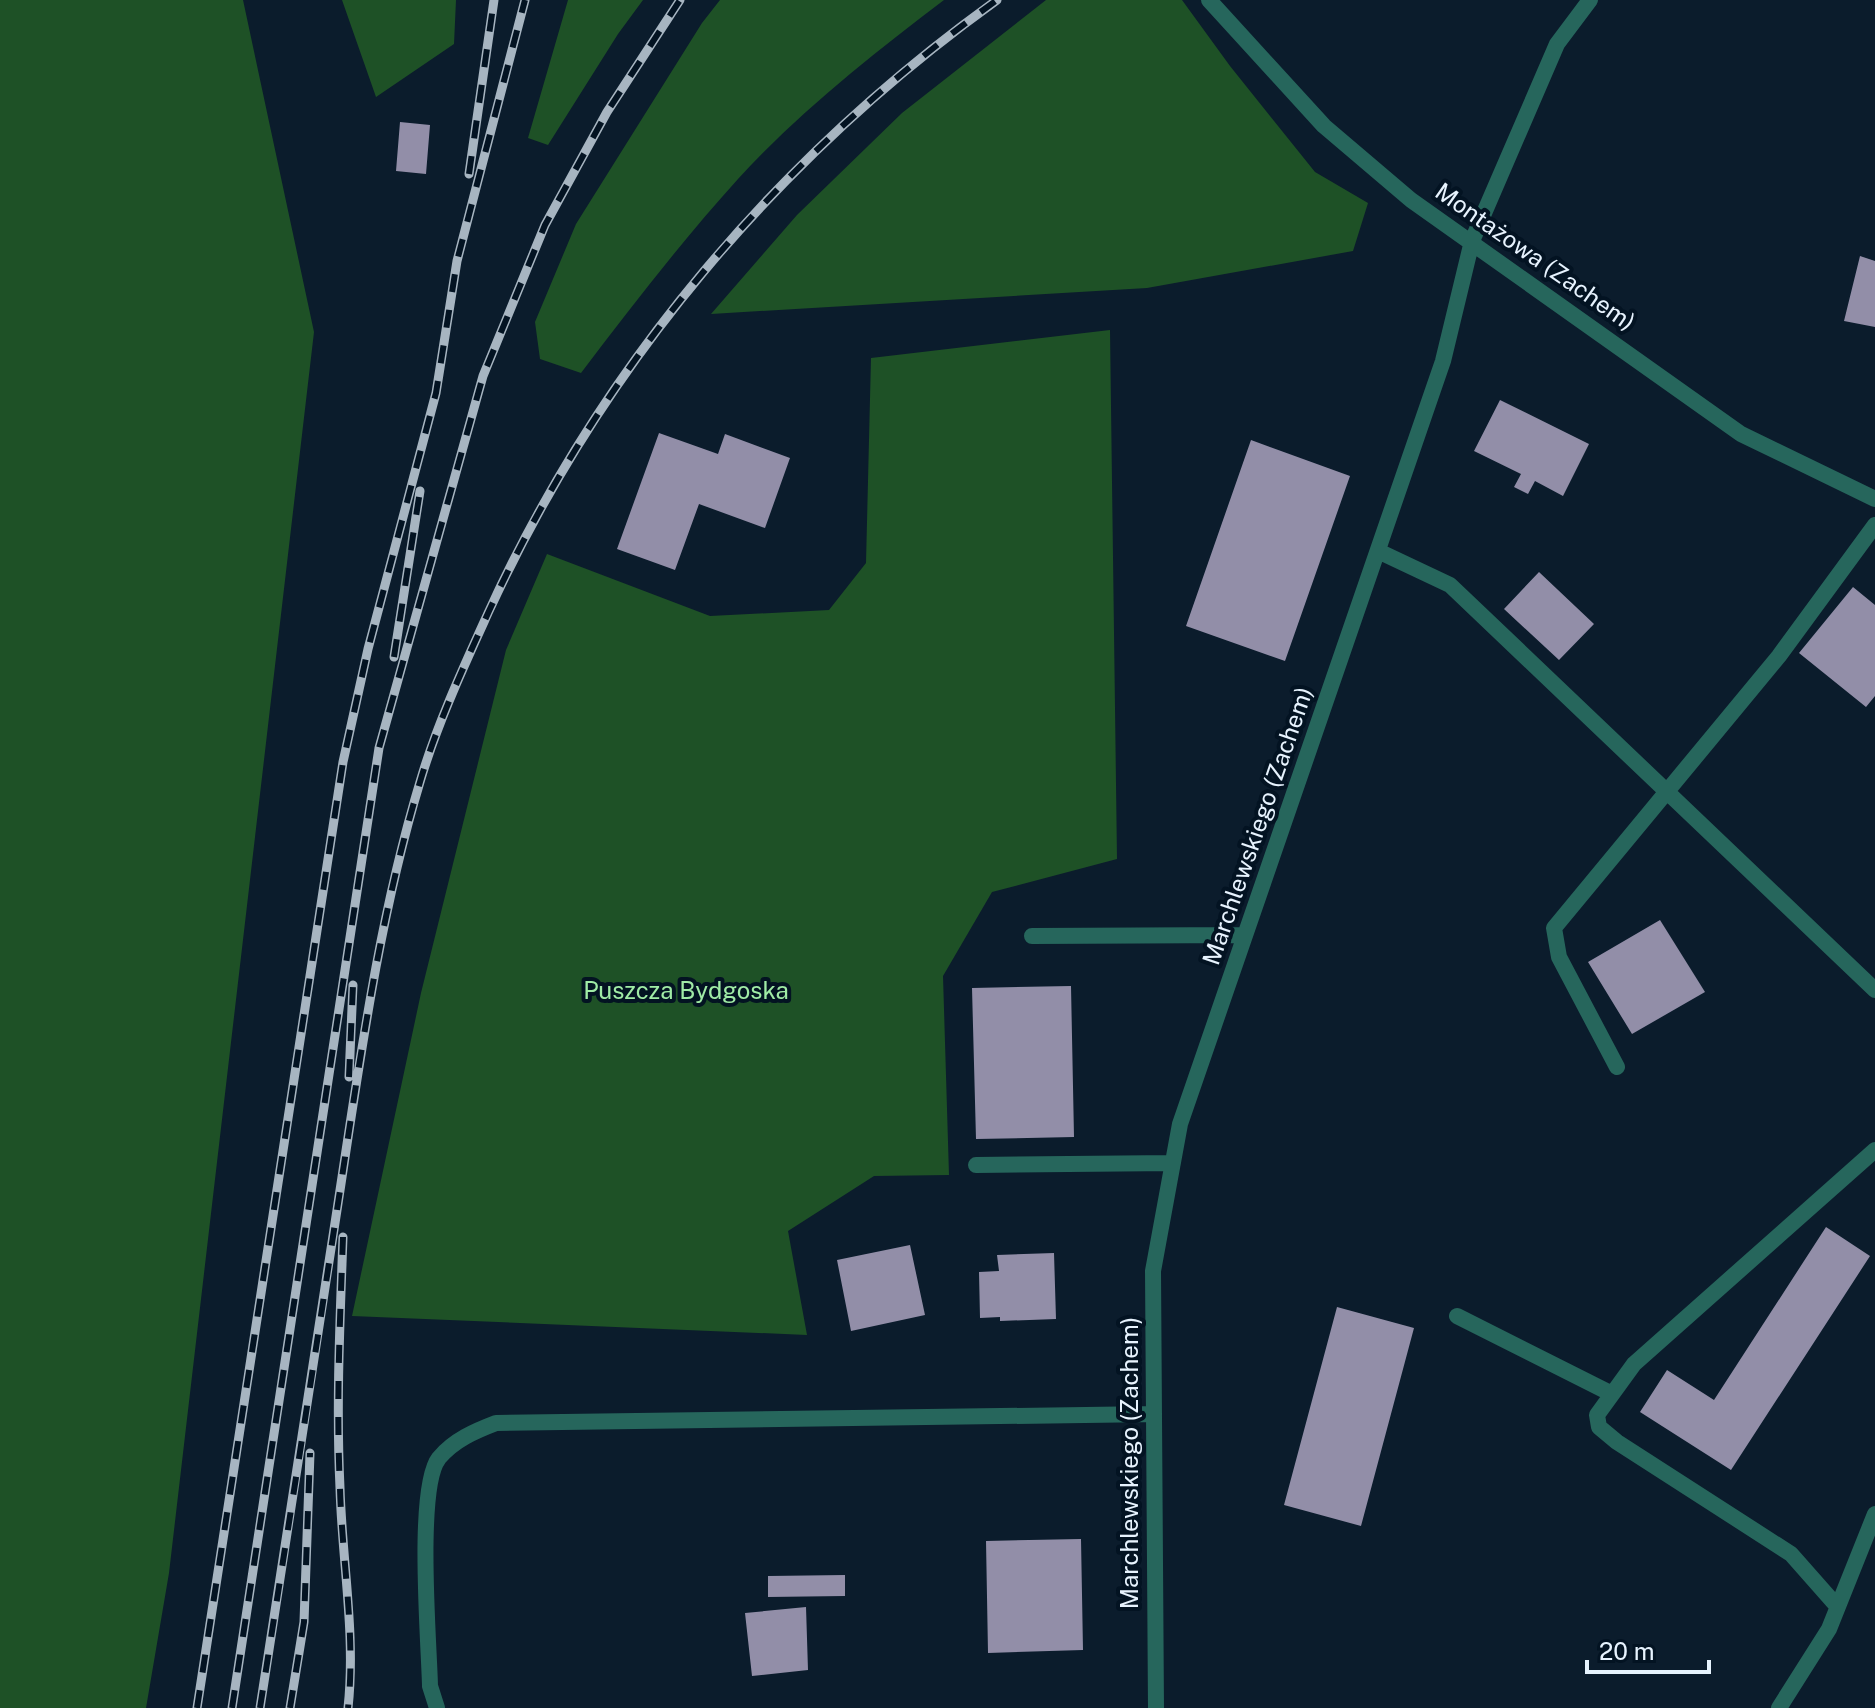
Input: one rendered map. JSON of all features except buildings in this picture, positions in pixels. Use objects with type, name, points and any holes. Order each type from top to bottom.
[{"type":"lane","name":"Montażowa (Zachem)","points":[[1209,0],[1324,126],[1411,200],[1741,434],[1875,499]]},
{"type":"lane","name":"Marchlewskiego (Zachem)","points":[[1156,1708],[1153,1271],[1180,1124],[1443,361],[1472,241],[1557,44],[1590,0]]},
{"type":"lane","points":[[1617,1067],[1559,957],[1554,928],[1779,656],[1875,525]]},
{"type":"lane","points":[[1378,551],[1450,585],[1875,990]]},
{"type":"lane","points":[[1032,936],[1244,935]]},
{"type":"lane","points":[[1836,1605],[1791,1554],[1617,1442],[1599,1427],[1597,1415],[1634,1364],[1875,1150]]},
{"type":"lane","points":[[976,1165],[1173,1163]]},
{"type":"lane","points":[[1457,1316],[1612,1394]]},
{"type":"lane","points":[[437,1708],[430,1686],[426,1495],[437,1460],[465,1435],[496,1423],[1154,1414]]},
{"type":"lane","points":[[1779,1708],[1829,1629],[1836,1605],[1875,1514]]},
{"type":"green space","points":[[0,0],[243,0],[314,332],[169,1573],[146,1708],[0,1708]]},
{"type":"green space","points":[[342,0],[456,0],[454,44],[376,97]]},
{"type":"green space","points":[[568,0],[643,0],[548,145],[528,138]]},
{"type":"green space","points":[[720,0],[944,0],[837,85],[761,155],[677,250],[581,373],[540,359],[535,322],[576,224],[702,23]]},
{"type":"green space","points":[[1046,0],[1182,0],[1230,66],[1315,172],[1368,203],[1353,251],[1147,288],[711,314],[797,215],[902,113]]},
{"type":"green space","name":"Puszcza Bydgoska","points":[[1110,330],[1117,859],[992,892],[943,976],[949,1175],[874,1176],[788,1231],[807,1335],[352,1316],[421,993],[506,650],[547,554],[710,616],[829,610],[866,563],[871,358]]},
{"type":"railway","points":[[469,174],[494,0]]},
{"type":"railway","points":[[197,1708],[343,762],[368,649],[436,393],[457,261],[525,0]]},
{"type":"railway","points":[[232,1708],[379,748],[483,376],[545,225],[607,112],[680,0]]},
{"type":"railway","points":[[260,1708],[381,941],[420,782],[461,674],[534,521],[585,434],[641,351],[703,272],[769,198],[841,128],[917,62],[997,0]]},
{"type":"railway","points":[[394,657],[420,491]]},
{"type":"railway","points":[[349,1077],[353,985]]},
{"type":"railway","points":[[343,1237],[338,1425],[350,1626],[348,1708]]},
{"type":"railway","points":[[290,1708],[304,1622],[310,1453]]}]
